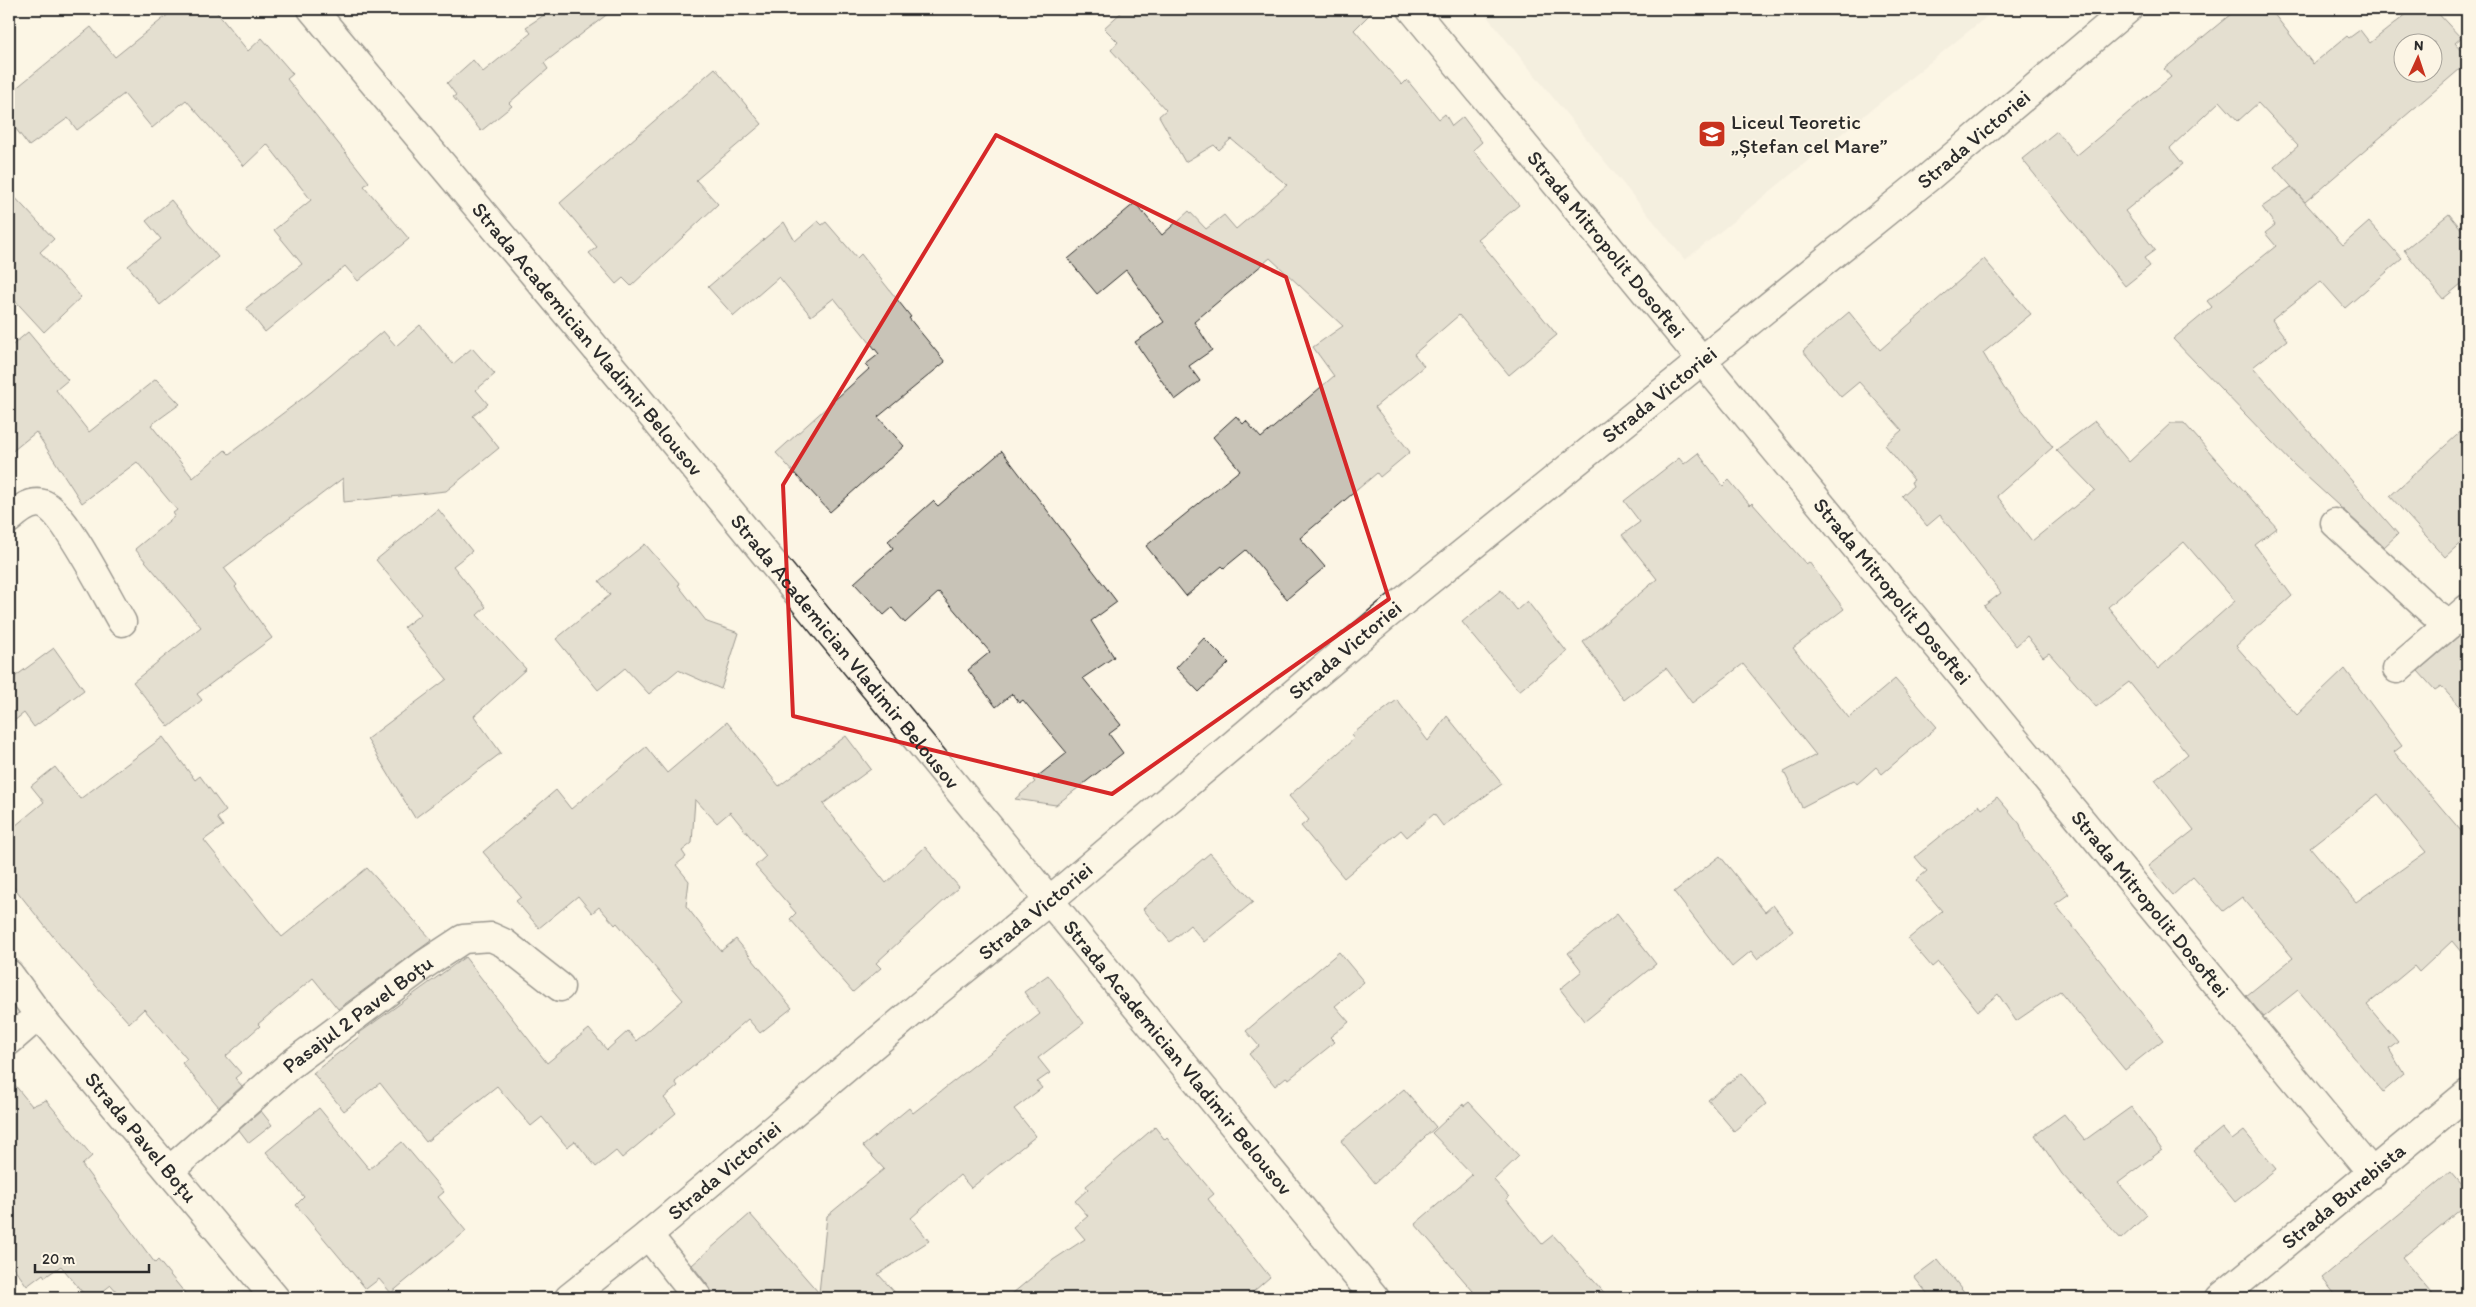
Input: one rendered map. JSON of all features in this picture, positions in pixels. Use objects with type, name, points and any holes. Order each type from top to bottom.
[{"type":"street","name":"Strada Academician Vladimir Belousov","points":[[312,9],[641,403],[1375,1298]]},
{"type":"street","name":"Strada Mitropolit Dosoftei","points":[[1412,9],[2373,1174]]},
{"type":"street","name":"Strada Victoriei","points":[[569,1298],[648,1235],[929,998],[1050,900],[1354,642],[1700,360],[1929,177],[2128,9]]},
{"type":"street","points":[[9,518],[34,503],[44,504],[54,512],[77,543],[122,622]]},
{"type":"street","points":[[2335,523],[2433,613],[2458,616]]},
{"type":"street","points":[[2397,669],[2458,616]]},
{"type":"street","name":"Pasajul 2 Pavel Boțu","points":[[170,1170],[290,1065],[425,964],[463,939],[491,937],[504,943],[560,987]]},
{"type":"street","name":"Strada Pavel Boțu","points":[[9,974],[39,1015],[275,1298]]},
{"type":"street","points":[[9,1041],[39,1015]]},
{"type":"street","name":"Strada Burebista","points":[[2220,1298],[2373,1174],[2467,1094]]},
{"type":"street","points":[[648,1235],[698,1298]]},
{"type":"highlighted area","points":[[996,135],[1286,277],[1389,599],[1112,794],[793,716],[783,485]]},
{"type":"shaded area","name":"Liceul Teoretic „Ștefan cel Mare”","points":[[1481,9],[1996,9],[1685,260]]},
{"type":"building","points":[[175,9],[214,9],[248,51],[262,38],[293,74],[287,79],[369,182],[364,186],[409,239],[358,281],[345,266],[265,332],[246,308],[302,264],[274,230],[311,200],[267,144],[244,166],[186,100],[152,128],[124,94],[77,130],[68,118],[29,146],[9,120],[9,94],[91,27],[115,57]]},
{"type":"building","points":[[553,9],[614,9],[544,63],[548,69],[509,103],[512,106],[481,131],[453,97],[456,95],[447,83],[473,60],[483,72],[531,33],[526,27]]},
{"type":"building","points":[[1125,9],[1375,9],[1354,30],[1402,85],[1407,80],[1439,119],[1445,114],[1452,126],[1463,117],[1482,142],[1473,150],[1519,205],[1478,239],[1557,335],[1509,375],[1459,315],[1414,354],[1424,366],[1375,407],[1410,452],[1380,477],[1377,473],[1300,538],[1325,567],[1287,599],[1246,550],[1224,568],[1222,566],[1186,596],[1146,546],[1240,470],[1213,437],[1236,416],[1243,424],[1246,421],[1261,438],[1334,376],[1313,347],[1343,326],[1270,258],[1194,322],[1212,350],[1189,366],[1200,381],[1175,400],[1135,342],[1164,322],[1126,270],[1097,294],[1068,259],[1135,203],[1162,235],[1189,211],[1206,229],[1224,215],[1236,229],[1287,185],[1231,139],[1219,150],[1214,145],[1185,162],[1159,116],[1166,110],[1111,50],[1118,42],[1104,28]]},
{"type":"building","points":[[2237,9],[2270,9],[2313,64],[2347,36],[2349,38],[2360,30],[2370,43],[2413,9],[2434,9],[2461,38],[2455,43],[2467,56],[2467,63],[2305,202],[2274,167],[2298,146],[2258,103],[2238,121],[2220,101],[2170,148],[2183,164],[2125,211],[2155,250],[2144,258],[2150,266],[2125,286],[2022,159],[2057,131],[2076,156],[2171,77],[2164,69]]},
{"type":"building","points":[[715,68],[762,124],[696,180],[718,204],[631,286],[623,278],[616,284],[589,253],[597,247],[560,203]]},
{"type":"building","points":[[2291,187],[2343,245],[2369,222],[2402,259],[2345,308],[2321,281],[2272,320],[2287,340],[2253,367],[2398,534],[2384,547],[2294,465],[2173,339],[2212,307],[2207,301],[2276,246],[2265,233],[2275,225],[2262,207]]},
{"type":"building","points":[[9,191],[54,239],[40,252],[81,297],[44,332],[9,294]]},
{"type":"building","points":[[171,200],[218,257],[160,305],[128,266],[161,239],[146,221]]},
{"type":"building","points":[[2449,214],[2467,236],[2467,279],[2443,299],[2404,250]]},
{"type":"building","points":[[818,221],[822,225],[826,222],[857,258],[861,254],[945,362],[878,417],[904,446],[830,512],[776,453],[869,369],[865,365],[879,354],[834,298],[811,316],[779,277],[734,316],[708,287],[784,222],[795,241]]},
{"type":"building","points":[[1984,259],[2031,314],[1983,353],[2004,388],[2053,447],[1997,496],[2032,541],[2095,490],[2056,450],[2095,421],[2129,462],[2171,423],[2184,423],[2277,528],[2255,545],[2292,596],[2236,646],[2297,715],[2345,669],[2402,746],[2394,752],[2467,838],[2467,959],[2452,941],[2419,972],[2414,966],[2367,1005],[2398,1042],[2389,1049],[2404,1074],[2383,1092],[2298,990],[2264,1017],[2246,996],[2293,958],[2242,897],[2223,911],[2193,877],[2173,895],[2148,866],[2194,830],[2155,780],[2188,754],[2129,682],[2096,707],[2049,653],[2043,657],[2027,636],[2016,646],[1984,606],[2001,593],[1940,515],[1927,526],[1902,496],[1913,486],[1911,482],[1914,480],[1885,445],[1902,430],[1859,382],[1841,397],[1803,351],[1849,312],[1880,350]],"holes":[[[2184,542],[2235,601],[2158,669],[2108,607]],[[2378,794],[2426,852],[2356,902],[2310,847]]]},
{"type":"building","points":[[420,325],[453,364],[472,348],[495,374],[476,390],[488,404],[473,416],[499,448],[446,491],[344,502],[343,478],[224,568],[237,585],[235,587],[272,638],[197,694],[202,700],[169,727],[133,682],[201,627],[135,549],[175,516],[173,513],[177,510],[137,462],[82,503],[36,432],[9,454],[9,348],[28,332],[68,380],[56,390],[89,432],[156,379],[180,404],[151,425],[193,478],[225,450],[229,454],[311,392],[383,331],[396,346]]},
{"type":"building","points":[[2467,426],[2467,537],[2445,557],[2390,496]]},
{"type":"building","points":[[1002,451],[1117,602],[1091,621],[1114,657],[1083,678],[1121,725],[1109,734],[1123,753],[1056,805],[1015,799],[1035,782],[1033,780],[1067,753],[1023,700],[1019,703],[1012,694],[996,707],[968,670],[990,652],[939,592],[905,623],[892,608],[884,615],[854,583],[893,548],[888,541],[933,501],[938,506]]},
{"type":"building","points":[[1698,453],[1723,486],[1729,480],[1806,564],[1809,562],[1844,609],[1793,648],[1849,718],[1895,679],[1937,727],[1882,774],[1876,767],[1857,784],[1854,780],[1802,807],[1784,772],[1816,755],[1743,664],[1692,703],[1666,668],[1624,700],[1583,642],[1657,579],[1622,535],[1640,522],[1624,501],[1679,458],[1684,464]]},
{"type":"building","points":[[438,509],[472,551],[453,566],[486,607],[477,615],[526,669],[474,716],[501,753],[415,818],[367,739],[447,679],[404,627],[421,614],[376,560]]},
{"type":"building","points":[[645,544],[680,584],[678,585],[707,622],[739,633],[721,689],[678,670],[649,694],[625,668],[598,690],[556,639],[610,595],[599,581]]},
{"type":"building","points":[[1501,590],[1517,610],[1527,601],[1567,652],[1519,691],[1462,622]]},
{"type":"building","points":[[2467,629],[2467,715],[2441,686],[2435,690],[2418,671]]},
{"type":"building","points":[[1204,638],[1229,663],[1199,692],[1176,668]]},
{"type":"building","points":[[54,648],[84,690],[34,727],[24,713],[9,725],[9,681]]},
{"type":"building","points":[[1397,700],[1428,741],[1447,716],[1502,784],[1443,826],[1434,814],[1407,837],[1401,830],[1344,878],[1301,826],[1309,820],[1289,796],[1354,739],[1351,735]]},
{"type":"building","points":[[727,722],[779,786],[846,736],[871,769],[823,804],[886,883],[925,847],[959,887],[876,963],[881,968],[853,992],[790,919],[796,913],[755,866],[766,856],[730,812],[717,823],[695,799],[692,843],[682,851],[686,857],[676,865],[689,881],[686,906],[721,951],[736,939],[792,1008],[760,1033],[748,1019],[675,1082],[678,1086],[664,1098],[676,1113],[622,1158],[616,1151],[596,1167],[575,1141],[567,1147],[542,1117],[531,1126],[497,1086],[426,1142],[380,1083],[344,1111],[313,1073],[360,1036],[358,1034],[465,957],[547,1063],[589,1029],[607,1050],[628,1031],[636,1041],[683,1000],[617,923],[615,925],[599,907],[592,913],[578,896],[539,928],[516,901],[521,897],[483,852],[556,790],[571,809],[646,747],[667,773]]},
{"type":"building","points":[[163,737],[195,780],[200,776],[226,811],[217,818],[223,826],[204,840],[282,937],[367,868],[432,940],[338,1009],[313,978],[258,1024],[260,1026],[226,1056],[241,1073],[235,1078],[242,1086],[219,1107],[182,1063],[187,1059],[144,1009],[129,1023],[63,949],[9,881],[9,831],[44,802],[31,786],[55,767],[80,799]]},
{"type":"building","points":[[1997,797],[2020,824],[2025,839],[2069,894],[2055,904],[2163,1040],[2125,1070],[2060,991],[2016,1021],[1998,994],[1978,1011],[1938,962],[1932,967],[1908,939],[1942,911],[1916,880],[1927,871],[1915,857],[1979,805],[1982,809]]},
{"type":"building","points":[[1210,853],[1253,902],[1204,942],[1190,925],[1170,942],[1143,909]]},
{"type":"building","points":[[1720,856],[1765,912],[1773,905],[1793,931],[1757,959],[1751,951],[1732,967],[1674,892]]},
{"type":"building","points":[[1617,914],[1656,964],[1585,1021],[1560,989],[1582,971],[1568,953]]},
{"type":"building","points":[[1339,952],[1364,982],[1335,1006],[1349,1022],[1330,1037],[1335,1042],[1289,1079],[1286,1077],[1275,1086],[1249,1054],[1259,1046],[1246,1031]]},
{"type":"building","points":[[1048,975],[1084,1023],[1038,1058],[1050,1073],[1037,1082],[1042,1088],[1014,1109],[1036,1136],[971,1188],[960,1175],[911,1218],[929,1241],[878,1274],[900,1298],[713,1298],[710,1288],[692,1265],[750,1214],[819,1293],[827,1216],[884,1169],[863,1146],[909,1108],[913,1113],[1040,1014],[1024,992]]},
{"type":"building","points":[[1741,1073],[1766,1104],[1734,1131],[1708,1100]]},
{"type":"building","points":[[9,1078],[32,1106],[46,1100],[92,1156],[82,1165],[155,1263],[158,1260],[189,1298],[122,1298],[111,1285],[94,1298],[87,1298],[61,1266],[45,1277],[43,1274],[27,1286],[9,1261]]},
{"type":"building","points":[[1404,1089],[1436,1127],[1375,1183],[1341,1141]]},
{"type":"building","points":[[1469,1102],[1519,1156],[1494,1180],[1509,1197],[1506,1199],[1542,1244],[1553,1235],[1609,1298],[1479,1298],[1415,1224],[1472,1175],[1432,1133],[1463,1104],[1464,1106]]},
{"type":"building","points":[[2131,1107],[2162,1150],[2118,1183],[2147,1215],[2121,1239],[2062,1174],[2035,1135],[2064,1114],[2085,1140]]},
{"type":"building","points":[[319,1108],[369,1169],[402,1142],[444,1192],[438,1197],[466,1231],[391,1293],[379,1279],[366,1289],[296,1205],[304,1197],[266,1152]]},
{"type":"building","points":[[261,1111],[272,1125],[249,1143],[239,1130]]},
{"type":"building","points":[[1155,1127],[1165,1140],[1167,1138],[1214,1194],[1208,1199],[1270,1277],[1246,1298],[1007,1298],[1053,1260],[1085,1239],[1075,1227],[1088,1216],[1075,1201],[1088,1189],[1086,1186]]},
{"type":"building","points":[[2222,1128],[2232,1140],[2244,1131],[2276,1169],[2235,1202],[2194,1151]]},
{"type":"building","points":[[2450,1172],[2467,1192],[2467,1204],[2402,1258],[2436,1298],[2338,1298],[2322,1278]]},
{"type":"building","points":[[1938,1259],[1969,1298],[1931,1298],[1914,1277]]},
{"type":"place","name":"Liceul Teoretic „Ștefan cel Mare”","points":[[1712,134]]}]
